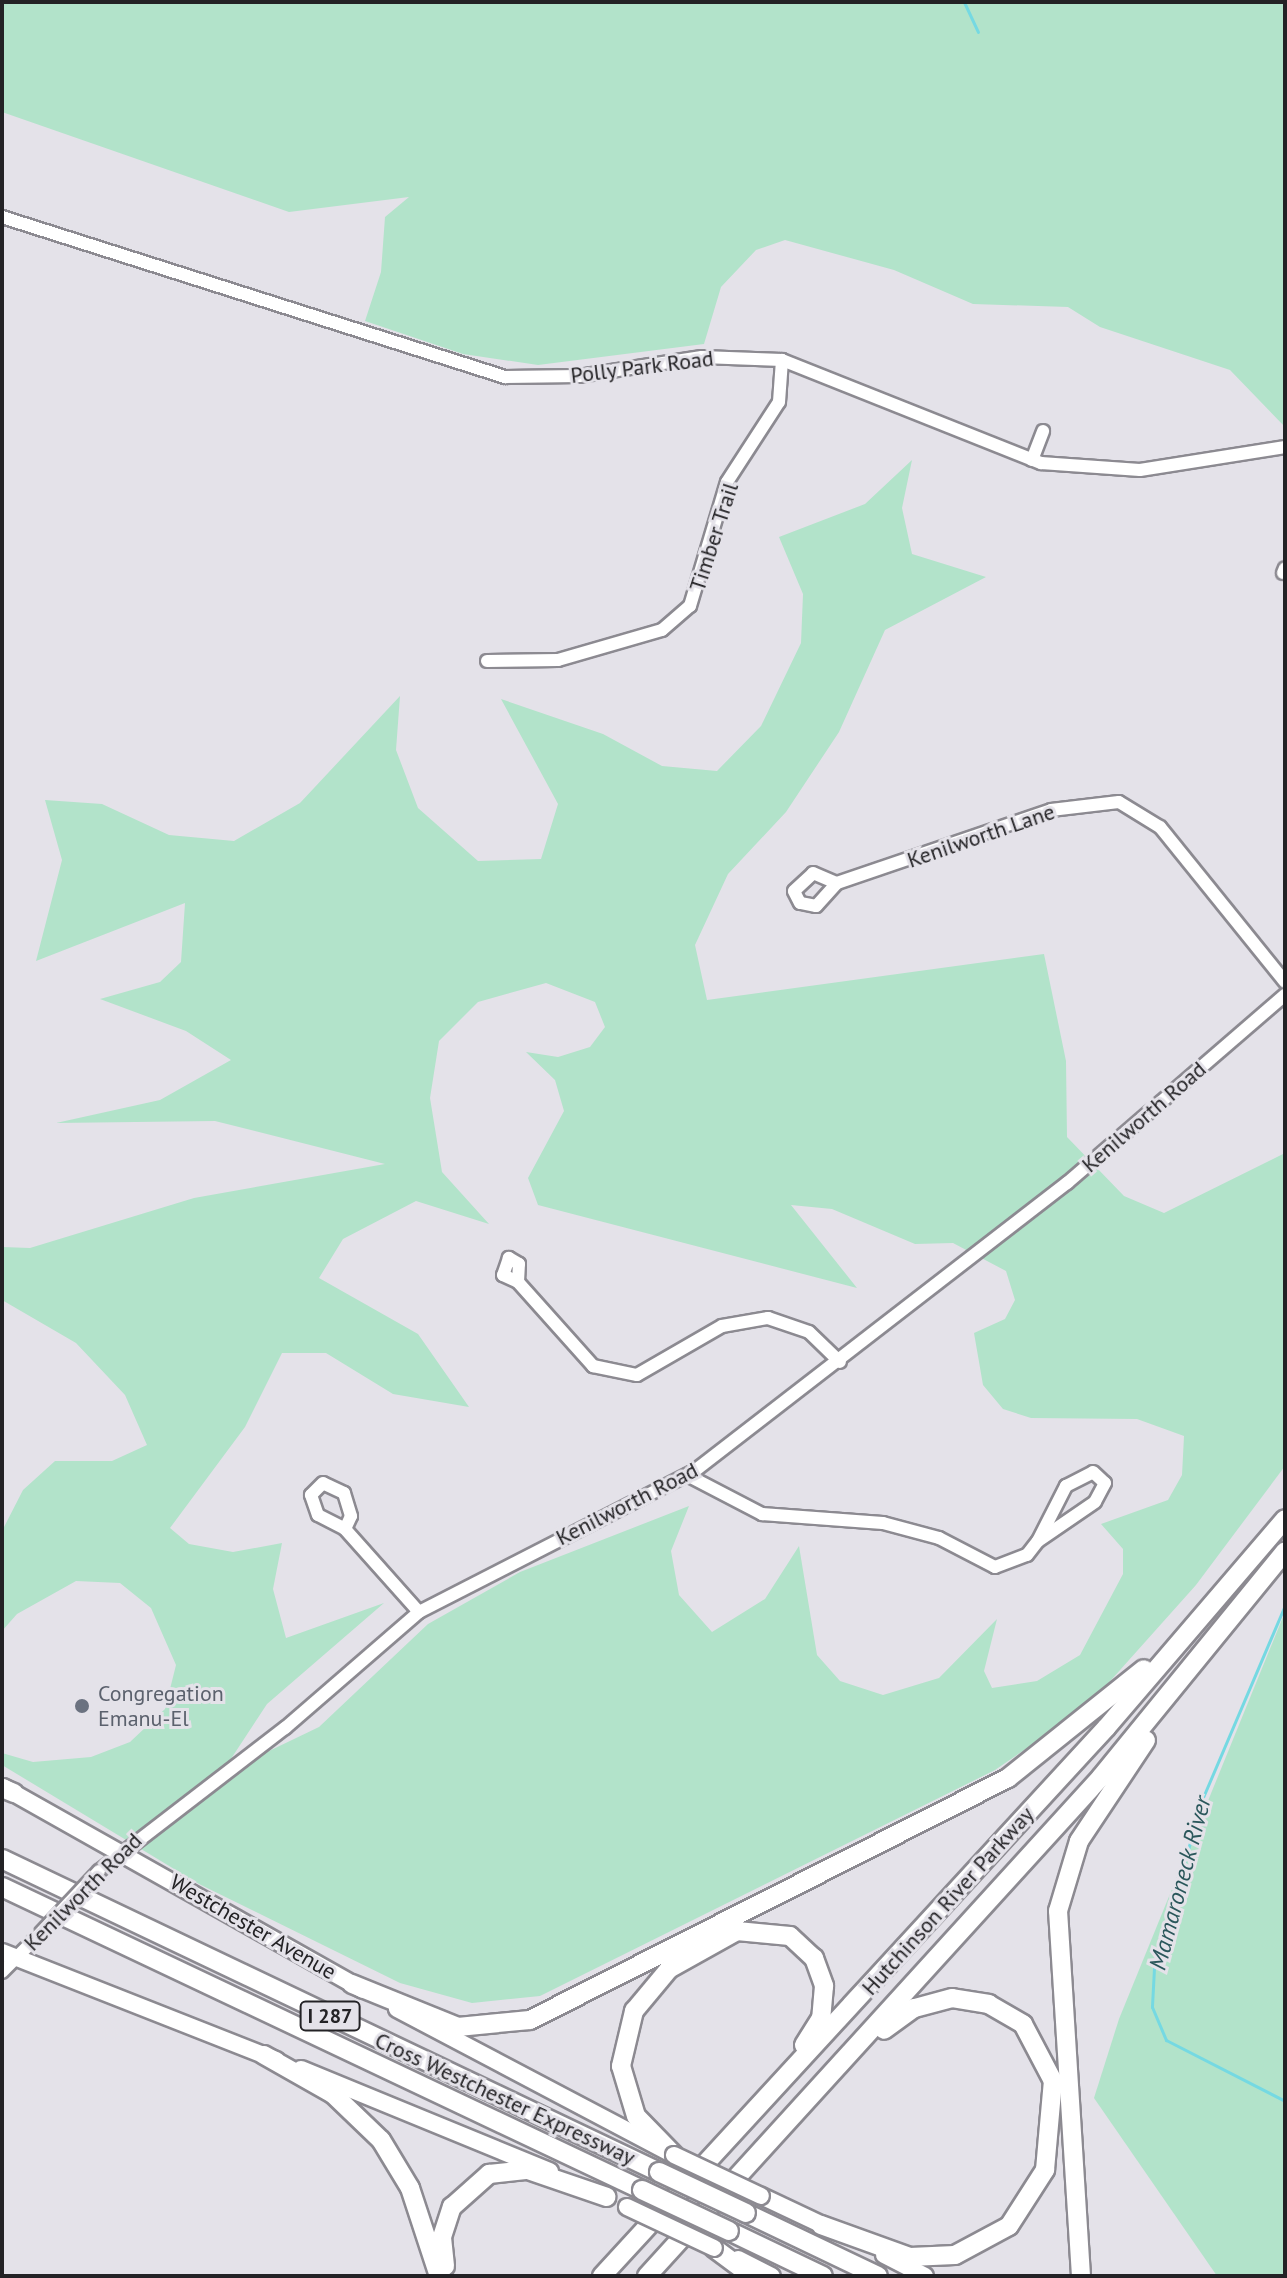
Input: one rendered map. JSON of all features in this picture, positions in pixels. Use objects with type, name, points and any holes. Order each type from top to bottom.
[{"type":"highway","name":"Hutchinson River Parkway","points":[[599,2276],[1200,1620],[1285,1519]]},
{"type":"highway","name":"Hutchinson River Parkway","points":[[647,2276],[1090,1790],[1285,1551]]},
{"type":"highway","points":[[352,1984],[458,2027],[501,2028],[538,2017],[1008,1778],[1068,1737],[1200,1620]]},
{"type":"highway","points":[[1081,2276],[1057,1958],[1061,1892],[1087,1827],[1219,1634]]},
{"type":"highway","name":"Cross Westchester Expressway","points":[[2,1859],[878,2276]]},
{"type":"highway","name":"Cross Westchester Expressway","points":[[2,1887],[823,2276]]},
{"type":"highway","points":[[674,2155],[627,2099],[621,2066],[626,2031],[669,1969],[715,1940],[757,1928],[783,1932],[806,1948],[825,1998],[813,2033],[756,2108]]},
{"type":"highway","points":[[816,2091],[907,2012],[959,1998],[996,2006],[1023,2024],[1043,2050],[1054,2094],[1040,2183],[1015,2220],[984,2244],[917,2258],[821,2225]]},
{"type":"highway","points":[[264,2055],[340,2099],[381,2140],[410,2188],[439,2276]]},
{"type":"highway","points":[[449,2276],[445,2223],[460,2195],[482,2177],[528,2170],[607,2197]]},
{"type":"highway","points":[[659,2276],[693,2224]]},
{"type":"highway","points":[[714,2248],[752,2276]]},
{"type":"main road","name":"Westchester Avenue","points":[[6,1789],[352,1984],[674,2155],[821,2225]]},
{"type":"main road","points":[[9,1956],[264,2055],[607,2197],[772,2276]]},
{"type":"main road","points":[[821,2225],[925,2276]]},
{"type":"street","name":"Polly Park Road","points":[[2,217],[505,377],[579,376],[702,357],[782,360],[1032,460],[1140,470],[1285,447]]},
{"type":"street","name":"Timber Trail","points":[[487,661],[558,660],[662,630],[690,606],[727,482],[779,402],[782,360]]},
{"type":"street","points":[[1032,460],[1043,431]]},
{"type":"street","name":"Kenilworth Lane","points":[[837,883],[1039,814],[1119,802],[1160,827],[1285,982]]},
{"type":"street","name":"Kenilworth Road","points":[[2,1972],[9,1956],[36,1938],[118,1851],[285,1728],[419,1612],[687,1475],[840,1362],[1067,1183],[1285,995]]},
{"type":"street","points":[[518,1282],[593,1366],[637,1375],[722,1326],[768,1318],[809,1332],[840,1362]]},
{"type":"street","points":[[687,1475],[762,1514],[883,1523],[939,1538],[995,1567],[1027,1555],[1074,1478],[1100,1476],[1104,1487],[1095,1502],[1038,1541]]},
{"type":"street","points":[[345,1529],[419,1612]]},
{"type":"green space","points":[[2,2],[1285,2],[1285,427],[1230,370],[1100,327],[1068,307],[973,304],[894,270],[785,240],[756,250],[721,287],[704,344],[538,365],[463,354],[365,321],[381,272],[385,217],[409,197],[289,212],[2,112]]},
{"type":"green space","points":[[912,460],[902,508],[912,554],[986,577],[885,630],[839,732],[786,812],[728,874],[695,945],[707,1000],[1044,954],[1066,1061],[1067,1137],[1124,1196],[1164,1213],[1285,1153],[1285,1466],[1196,1585],[1087,1707],[995,1770],[540,1996],[472,2003],[400,1983],[199,1884],[2,1765],[2,1753],[33,1762],[91,1757],[130,1742],[165,1709],[176,1665],[151,1608],[120,1583],[76,1581],[17,1614],[2,1631],[2,1531],[23,1490],[55,1461],[112,1461],[147,1445],[125,1395],[76,1343],[2,1300],[2,1247],[30,1248],[194,1198],[385,1164],[215,1121],[56,1123],[160,1100],[231,1060],[186,1031],[100,999],[160,982],[181,962],[185,903],[36,961],[62,860],[45,800],[102,804],[169,835],[234,841],[300,803],[400,696],[396,750],[418,808],[478,861],[541,859],[558,804],[501,699],[603,734],[662,766],[717,771],[761,726],[801,643],[803,594],[779,537],[865,504]],"holes":[[[546,983],[595,1002],[605,1027],[590,1047],[558,1057],[526,1052],[555,1080],[564,1111],[528,1178],[538,1205],[857,1288],[791,1205],[832,1209],[915,1244],[953,1243],[1006,1271],[1015,1300],[1005,1319],[974,1333],[983,1385],[1003,1409],[1031,1418],[1137,1419],[1184,1436],[1182,1475],[1168,1500],[1101,1524],[1123,1549],[1123,1574],[1080,1655],[1037,1681],[992,1688],[984,1671],[997,1619],[939,1678],[883,1695],[840,1681],[817,1655],[799,1546],[765,1599],[712,1632],[679,1595],[671,1551],[689,1506],[520,1572],[428,1624],[319,1727],[221,1774],[267,1704],[384,1603],[286,1638],[273,1589],[282,1543],[233,1552],[189,1544],[170,1528],[245,1427],[282,1353],[326,1353],[393,1394],[469,1407],[418,1334],[319,1278],[343,1239],[416,1201],[489,1224],[442,1172],[430,1098],[439,1041],[478,1002]]]},
{"type":"green space","points":[[1285,1612],[1285,2276],[1217,2276],[1094,2098],[1119,2019]]},
{"type":"waterway","points":[[964,2],[978,32]]},
{"type":"waterway","name":"Mamaroneck River","points":[[1285,1605],[1203,1797],[1154,1968],[1152,2007],[1166,2040],[1285,2101]]},
{"type":"place","name":"Congregation Emanu-El","points":[[82,1706]]}]
